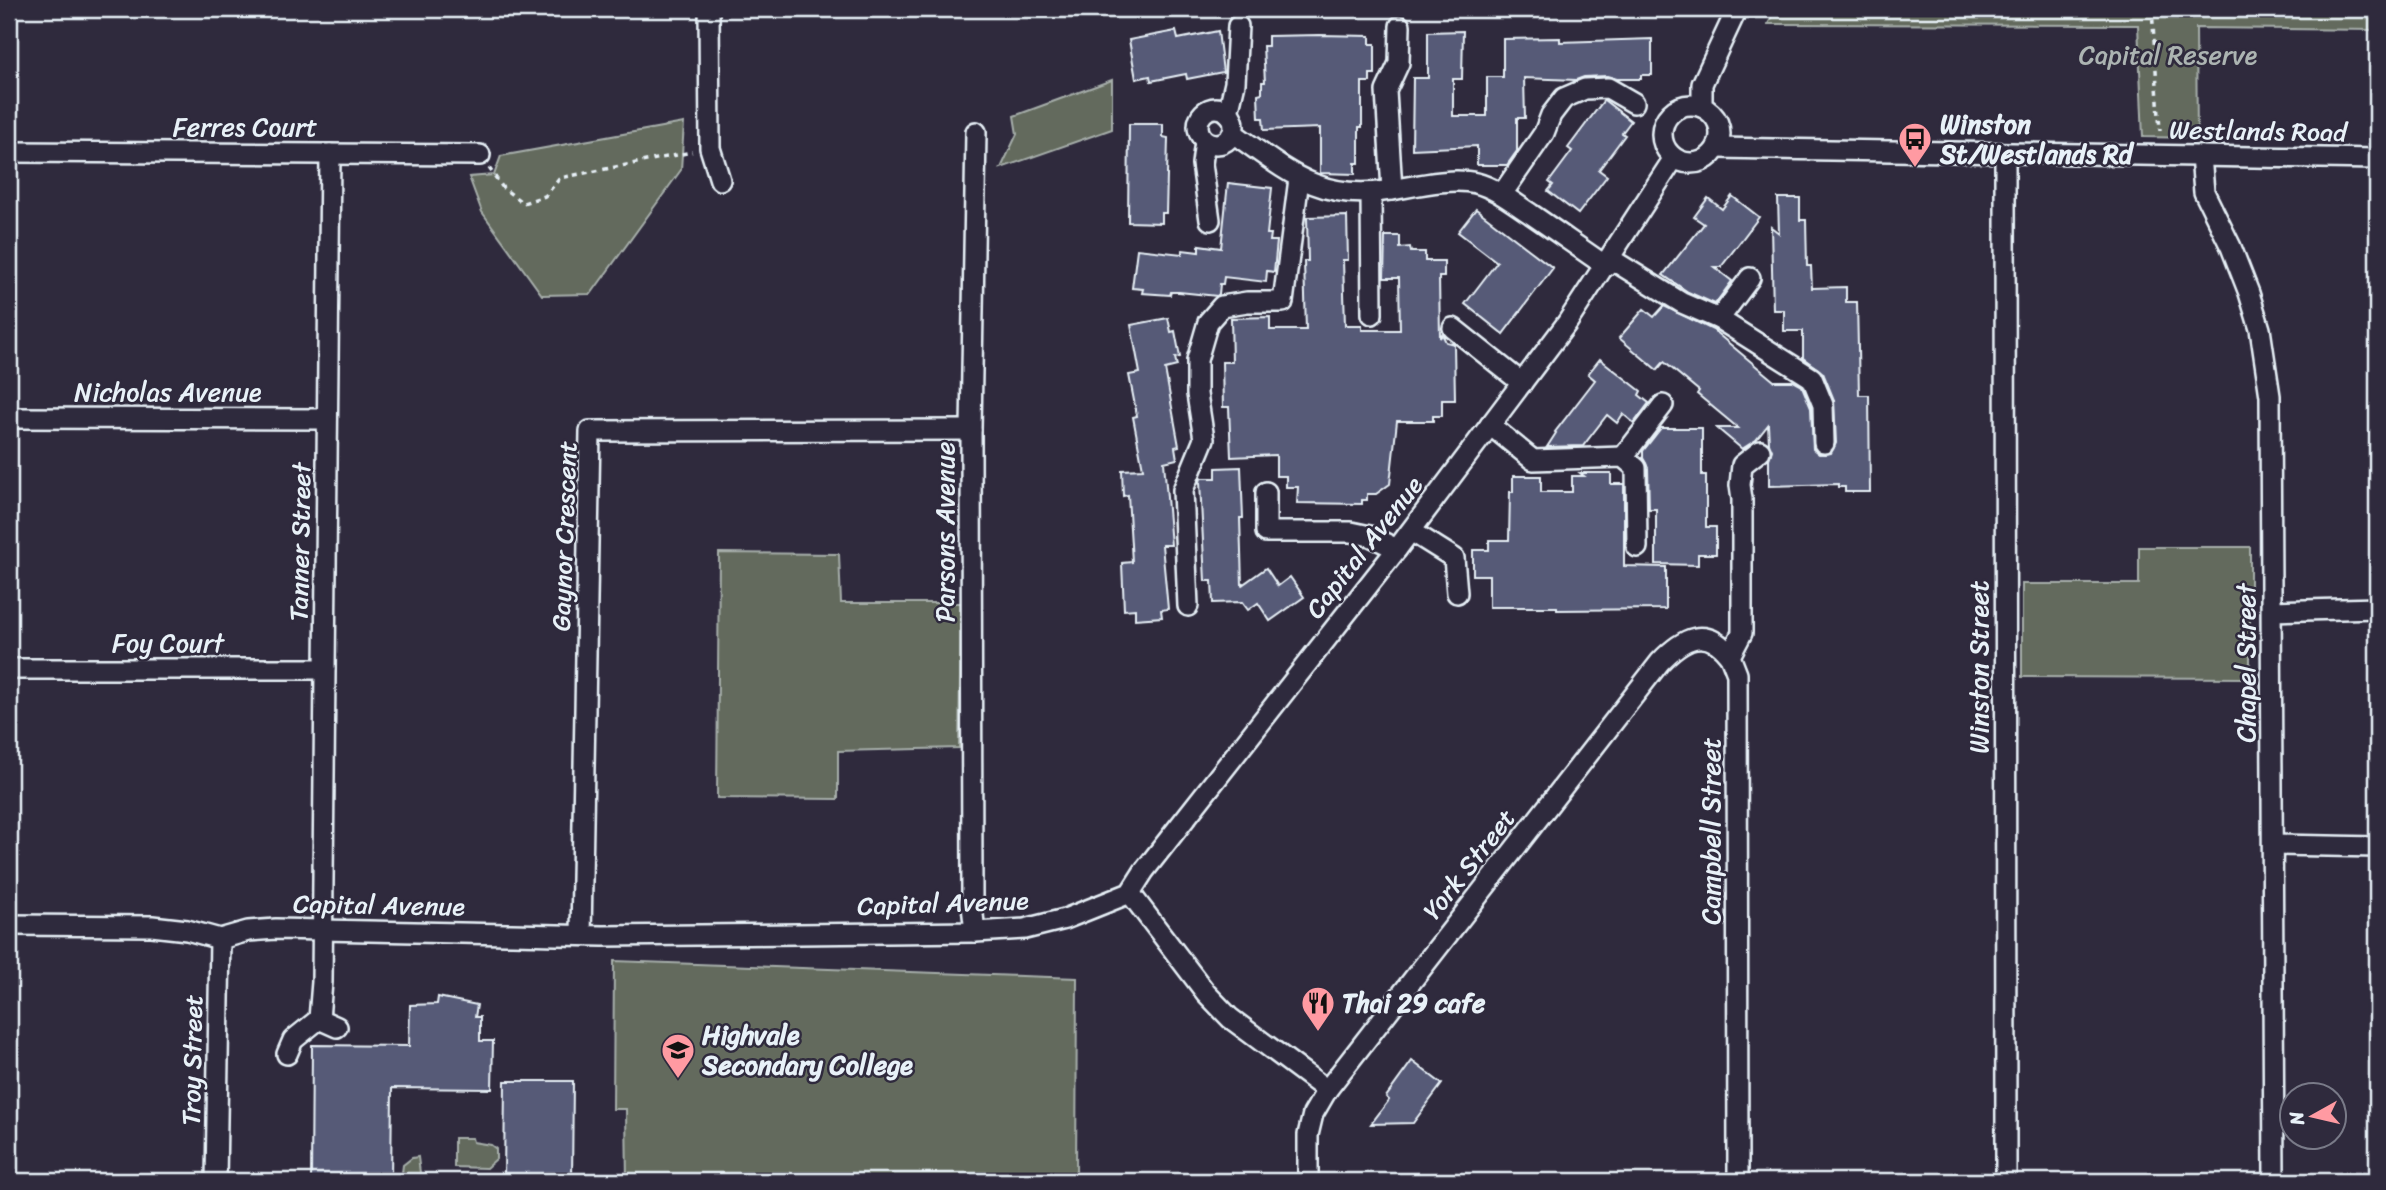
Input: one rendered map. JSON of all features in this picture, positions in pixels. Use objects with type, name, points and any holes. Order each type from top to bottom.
[{"type":"street","points":[[709,9],[710,148],[720,180]]},
{"type":"street","points":[[1702,107],[1702,84],[1737,9]]},
{"type":"street","points":[[1228,113],[1235,83],[1238,26]]},
{"type":"street","points":[[1392,190],[1385,91],[1399,63],[1399,26]]},
{"type":"street","points":[[1502,194],[1544,133],[1551,115],[1564,98],[1585,89],[1608,88],[1634,103]]},
{"type":"street","points":[[1679,107],[1702,107],[1717,120],[1720,130],[1717,148],[1703,161],[1693,164],[1674,158],[1663,142],[1664,122],[1670,113],[1679,107]]},
{"type":"street","points":[[1205,141],[1223,143],[1233,133],[1234,124],[1228,113],[1216,108],[1203,114],[1198,129],[1205,141],[1202,164],[1210,220]]},
{"type":"street","name":"Parsons Avenue","points":[[975,932],[972,906],[971,430],[976,132]]},
{"type":"street","points":[[1233,133],[1298,179],[1337,191],[1371,194],[1433,183],[1475,183],[1502,194],[1608,262],[1682,303],[1719,319],[1812,378],[1823,405],[1824,443]]},
{"type":"street","name":"Westlands Road","points":[[1717,148],[2377,159]]},
{"type":"street","name":"Ferres Court","points":[[9,152],[480,155]]},
{"type":"street","name":"Tanner Street","points":[[318,1019],[322,982],[330,154]]},
{"type":"street","name":"Winston Street","points":[[2005,154],[2006,1181]]},
{"type":"street","name":"Chapel Street","points":[[2201,156],[2204,192],[2231,247],[2260,329],[2270,396],[2274,1181]]},
{"type":"street","name":"Capital Avenue","points":[[9,925],[152,926],[187,930],[220,939],[248,931],[322,930],[581,936],[975,932],[1025,929],[1065,919],[1130,893],[1144,871],[1397,549],[1567,323],[1674,158]]},
{"type":"street","points":[[1188,606],[1183,490],[1204,439],[1197,394],[1197,360],[1208,323],[1222,306],[1247,302],[1283,302],[1298,179]]},
{"type":"street","points":[[1371,194],[1372,314]]},
{"type":"street","points":[[1719,319],[1750,278]]},
{"type":"street","points":[[1453,328],[1522,383]]},
{"type":"street","points":[[1623,457],[1663,405]]},
{"type":"street","name":"Nicholas Avenue","points":[[9,418],[327,419]]},
{"type":"street","points":[[1490,425],[1533,460],[1623,457],[1636,468],[1637,547]]},
{"type":"street","name":"Gaynor Crescent","points":[[581,936],[590,430],[971,430]]},
{"type":"street","points":[[1730,656],[1742,633],[1742,465],[1760,450]]},
{"type":"street","points":[[1266,492],[1266,532],[1351,532],[1370,536],[1397,549]]},
{"type":"street","points":[[1410,531],[1454,558],[1457,593]]},
{"type":"street","points":[[2272,611],[2377,608]]},
{"type":"street","name":"York Street","points":[[1308,1181],[1308,1135],[1312,1114],[1327,1090],[1660,662],[1676,645],[1690,639],[1703,638],[1715,642],[1730,656]]},
{"type":"street","name":"Campbell Street","points":[[1730,656],[1737,674],[1738,1181]]},
{"type":"street","name":"Foy Court","points":[[10,669],[324,669]]},
{"type":"street","points":[[2273,845],[2377,847]]},
{"type":"street","points":[[1130,893],[1206,993],[1230,1018],[1327,1090]]},
{"type":"street","name":"Troy Street","points":[[216,1181],[220,939]]},
{"type":"street","points":[[287,1054],[293,1040],[318,1019],[337,1027]]},
{"type":"path","points":[[2152,9],[2160,131]]},
{"type":"path","points":[[480,155],[503,188],[523,203],[545,196],[560,178],[710,148]]},
{"type":"green space","name":"Capital Reserve","points":[[1776,9],[2377,9],[2377,30],[2196,28],[2197,138],[2143,137],[2138,25],[1768,24]]},
{"type":"green space","points":[[1112,80],[1112,129],[1001,168],[1017,134],[1014,116]]},
{"type":"green space","points":[[684,123],[681,170],[591,294],[542,295],[482,212],[469,177],[494,175],[501,156]]},
{"type":"green space","points":[[2139,547],[2250,547],[2250,678],[2022,677],[2022,584],[2139,584]]},
{"type":"green space","points":[[719,553],[839,554],[841,603],[961,603],[959,748],[838,751],[838,799],[717,798]]},
{"type":"green space","points":[[614,961],[1077,978],[1076,1181],[627,1181],[626,1109],[613,1109]]},
{"type":"green space","points":[[454,1138],[472,1138],[473,1142],[491,1145],[496,1149],[496,1159],[486,1168],[454,1167]]},
{"type":"green space","points":[[418,1157],[421,1181],[401,1181],[403,1165]]},
{"type":"building","points":[[1176,31],[1178,39],[1218,31],[1223,72],[1187,79],[1186,74],[1151,81],[1150,76],[1136,79],[1129,40]]},
{"type":"building","points":[[1463,31],[1462,79],[1453,79],[1453,116],[1487,116],[1487,77],[1503,77],[1503,39],[1560,38],[1560,42],[1652,39],[1652,75],[1641,75],[1641,79],[1617,79],[1607,76],[1576,80],[1524,78],[1525,118],[1517,118],[1517,151],[1507,165],[1477,165],[1477,146],[1412,149],[1413,78],[1428,78],[1428,32]]},
{"type":"building","points":[[1268,36],[1370,36],[1370,44],[1375,44],[1375,74],[1370,74],[1370,82],[1362,82],[1362,127],[1359,127],[1359,163],[1355,163],[1355,174],[1320,173],[1320,128],[1264,130],[1263,118],[1259,118],[1258,94],[1262,93],[1262,82],[1265,82],[1263,46],[1268,46]]},
{"type":"building","points":[[1604,100],[1631,121],[1622,133],[1625,135],[1599,170],[1607,176],[1578,214],[1548,191],[1553,185],[1549,182],[1572,151],[1568,148]]},
{"type":"building","points":[[1129,124],[1163,124],[1163,137],[1168,138],[1166,213],[1162,213],[1162,223],[1128,222]]},
{"type":"building","points":[[1228,183],[1272,188],[1267,234],[1271,234],[1270,241],[1277,241],[1274,272],[1267,271],[1266,282],[1224,277],[1217,296],[1179,292],[1171,292],[1170,295],[1142,293],[1143,289],[1132,288],[1137,249],[1182,254],[1183,250],[1199,252],[1199,245],[1221,248]]},
{"type":"building","points":[[1732,196],[1759,217],[1721,267],[1714,267],[1732,281],[1715,304],[1688,292],[1663,275],[1704,224],[1694,217],[1708,198],[1722,209]]},
{"type":"building","points":[[1778,198],[1800,198],[1800,220],[1806,220],[1807,266],[1811,266],[1812,288],[1846,287],[1846,302],[1857,302],[1859,395],[1869,395],[1870,492],[1845,492],[1845,487],[1838,487],[1838,484],[1769,486],[1769,459],[1772,450],[1768,425],[1756,440],[1742,449],[1717,428],[1738,428],[1697,394],[1699,391],[1664,362],[1657,370],[1619,338],[1644,309],[1654,317],[1664,306],[1713,330],[1774,381],[1793,381],[1802,386],[1811,408],[1813,449],[1819,454],[1831,453],[1836,443],[1834,400],[1823,373],[1803,358],[1803,331],[1784,331],[1784,310],[1773,310],[1771,227],[1779,233]]},
{"type":"building","points":[[1476,209],[1553,268],[1503,334],[1465,304],[1497,262],[1458,232]]},
{"type":"building","points":[[1347,216],[1348,260],[1343,260],[1345,325],[1362,325],[1362,330],[1400,330],[1399,278],[1384,278],[1385,236],[1400,236],[1400,248],[1410,247],[1411,252],[1425,252],[1425,261],[1444,261],[1444,277],[1439,277],[1440,338],[1442,334],[1446,342],[1454,344],[1455,400],[1442,400],[1442,416],[1433,416],[1433,421],[1397,421],[1390,484],[1376,494],[1367,494],[1367,500],[1362,500],[1362,504],[1297,503],[1298,487],[1286,487],[1286,476],[1276,476],[1276,455],[1231,457],[1229,407],[1223,407],[1222,362],[1232,362],[1231,318],[1270,317],[1270,330],[1306,330],[1304,261],[1308,261],[1307,217]]},
{"type":"building","points":[[1168,318],[1171,332],[1175,331],[1180,357],[1175,358],[1177,366],[1165,369],[1179,446],[1175,447],[1177,459],[1164,462],[1171,545],[1162,545],[1168,609],[1161,610],[1162,617],[1135,619],[1135,609],[1124,610],[1122,563],[1132,562],[1128,495],[1123,496],[1122,470],[1143,469],[1133,417],[1137,416],[1129,375],[1140,373],[1131,325]]},
{"type":"building","points":[[1600,359],[1641,391],[1639,395],[1649,403],[1634,423],[1623,414],[1617,423],[1607,415],[1583,446],[1547,447],[1555,432],[1595,380],[1588,374]]},
{"type":"building","points":[[1661,428],[1702,428],[1706,527],[1716,527],[1716,554],[1698,554],[1698,565],[1656,564],[1656,509],[1649,509],[1648,468],[1643,451]]},
{"type":"building","points":[[1241,467],[1242,585],[1266,568],[1278,586],[1290,577],[1304,597],[1270,621],[1258,603],[1248,610],[1242,602],[1213,603],[1212,581],[1205,581],[1201,478],[1216,478],[1216,468]]},
{"type":"building","points":[[1580,473],[1611,473],[1611,484],[1624,484],[1624,566],[1666,567],[1666,609],[1557,610],[1557,607],[1489,607],[1489,575],[1473,575],[1473,550],[1489,550],[1489,540],[1509,540],[1513,476],[1541,476],[1541,492],[1572,492],[1572,476],[1584,476]]},
{"type":"building","points":[[438,997],[477,1005],[475,1017],[480,1017],[480,1041],[493,1041],[492,1089],[392,1088],[391,1181],[311,1181],[312,1045],[409,1046],[410,1005],[437,1004]]},
{"type":"building","points":[[1412,1061],[1442,1084],[1413,1123],[1371,1124],[1389,1100],[1386,1097]]},
{"type":"building","points":[[505,1081],[573,1081],[572,1181],[504,1181]]},
{"type":"place","name":"Winston St/Westlands Rd","points":[[1915,169]]},
{"type":"place","name":"Thai 29 cafe","points":[[1318,1033]]},
{"type":"place","name":"Highvale Secondary College","points":[[678,1080]]}]
